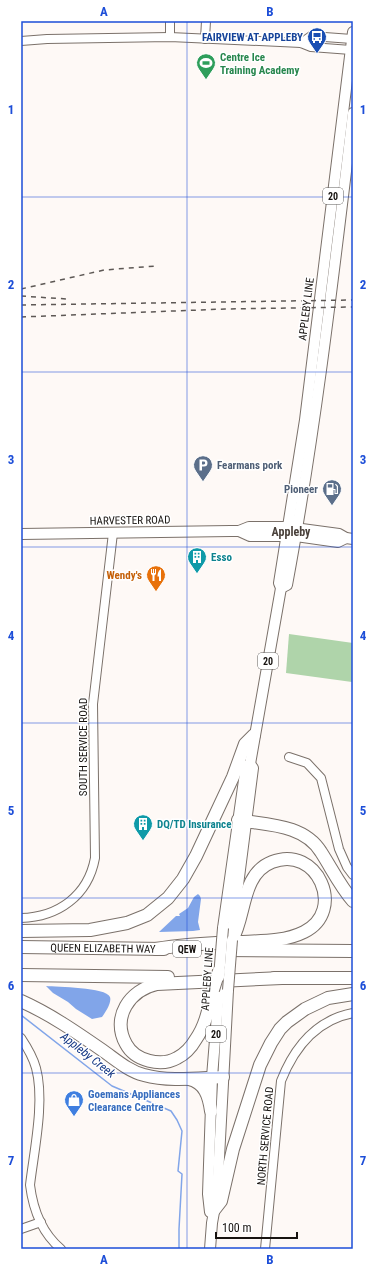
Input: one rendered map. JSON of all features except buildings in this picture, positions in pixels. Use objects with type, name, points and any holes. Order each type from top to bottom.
[{"type":"highway","points":[[21,931],[90,930],[127,923],[147,915],[168,898],[183,879],[196,856],[233,777],[245,744],[254,735]]},
{"type":"highway","points":[[242,821],[292,830],[302,833],[311,839],[353,901]]},
{"type":"highway","points":[[156,949],[181,944],[267,940],[283,938],[303,932],[312,927],[323,913],[325,897],[320,879],[308,866],[300,861],[286,859],[267,864],[254,876],[231,927],[232,940]]},
{"type":"highway","name":"QUEEN ELIZABETH WAY","points":[[21,947],[353,951]]},
{"type":"highway","points":[[219,971],[220,990],[207,1013],[199,1034],[182,1056],[166,1062],[149,1061],[136,1055],[126,1044],[122,1032],[122,1012],[128,1001],[143,988],[157,984],[282,978]]},
{"type":"highway","points":[[21,975],[353,978]]},
{"type":"highway","points":[[214,1210],[221,1201],[233,1149],[260,1065],[271,1043],[287,1022],[305,1009],[328,998],[353,994]]},
{"type":"highway","points":[[21,1001],[49,1015],[133,1071],[152,1077],[218,1077]]},
{"type":"highway","points":[[184,1078],[194,1081],[204,1088],[209,1099],[211,1111]]},
{"type":"main road","name":"APPLEBY LINE","points":[[281,588],[286,585],[353,37]]},
{"type":"main road","name":"APPLEBY LINE","points":[[219,971],[231,927],[242,821],[253,768],[250,764],[254,735],[281,588],[279,583],[284,547],[292,532],[334,264],[353,113]]},
{"type":"main road","name":"HARVESTER ROAD","points":[[21,534],[239,531],[249,527],[292,532],[338,542],[349,538]]},
{"type":"main road","name":"HARVESTER ROAD","points":[[239,531],[250,536],[270,536],[292,532]]},
{"type":"main road","points":[[270,536],[278,540],[284,547]]},
{"type":"main road","name":"APPLEBY LINE","points":[[210,1249],[212,1223],[217,1195],[219,1144],[218,1077],[220,990],[232,940]]},
{"type":"main road","name":"APPLEBY LINE","points":[[212,1223],[208,1194],[211,1111],[218,1077]]},
{"type":"street","points":[[170,21],[170,37]]},
{"type":"street","points":[[205,39],[206,21]]},
{"type":"street","points":[[301,43],[311,36],[353,37]]},
{"type":"street","points":[[21,41],[47,39],[170,37],[301,43],[311,47],[352,51]]},
{"type":"street","name":"SOUTH SERVICE ROAD","points":[[21,918],[38,918],[50,914],[62,907],[80,892],[93,870],[95,858],[93,704],[113,533]]},
{"type":"street","points":[[289,757],[307,763],[321,778],[339,849],[347,867],[353,874]]},
{"type":"street","name":"NORTH SERVICE ROAD","points":[[265,1249],[281,1081],[295,1052],[303,1041],[323,1024],[342,1015],[353,1012]]},
{"type":"street","points":[[21,1038],[27,1047],[36,1068],[39,1090],[39,1103],[30,1185],[34,1208],[47,1234],[61,1249]]},
{"type":"street","points":[[21,1229],[41,1222]]},
{"type":"green space","points":[[289,634],[353,643],[352,682],[286,673]]},
{"type":"water","points":[[198,894],[201,899],[198,922],[200,930],[159,932],[176,916],[180,916],[179,914],[188,908],[194,897]]},
{"type":"water","points":[[46,986],[81,988],[100,991],[110,997],[110,1002],[102,1017],[92,1019],[53,993]]},
{"type":"waterway","name":"Appleby Creek","points":[[21,1015],[112,1086],[171,1111],[182,1131],[178,1171],[182,1174],[179,1249]]},
{"type":"railway","points":[[21,289],[104,270],[156,266]]},
{"type":"railway","points":[[21,296],[67,299]]},
{"type":"railway","points":[[21,305],[353,300]]},
{"type":"railway","points":[[21,317],[225,309],[353,307]]},
{"type":"place","name":"FAIRVIEW AT APPLEBY","points":[[317,54]]},
{"type":"place","name":"Centre Ice Training Academy","points":[[206,80]]},
{"type":"place","name":"Fearmans pork","points":[[203,482]]},
{"type":"place","name":"Pioneer","points":[[332,506]]},
{"type":"place","name":"Esso","points":[[197,574]]},
{"type":"place","name":"Wendy's","points":[[156,592]]},
{"type":"place","name":"DQ/TD Insurance","points":[[143,841]]},
{"type":"place","name":"Goemans Appliances Clearance Centre","points":[[74,1117]]},
{"type":"district","name":"Appleby","points":[[291,532]]}]
